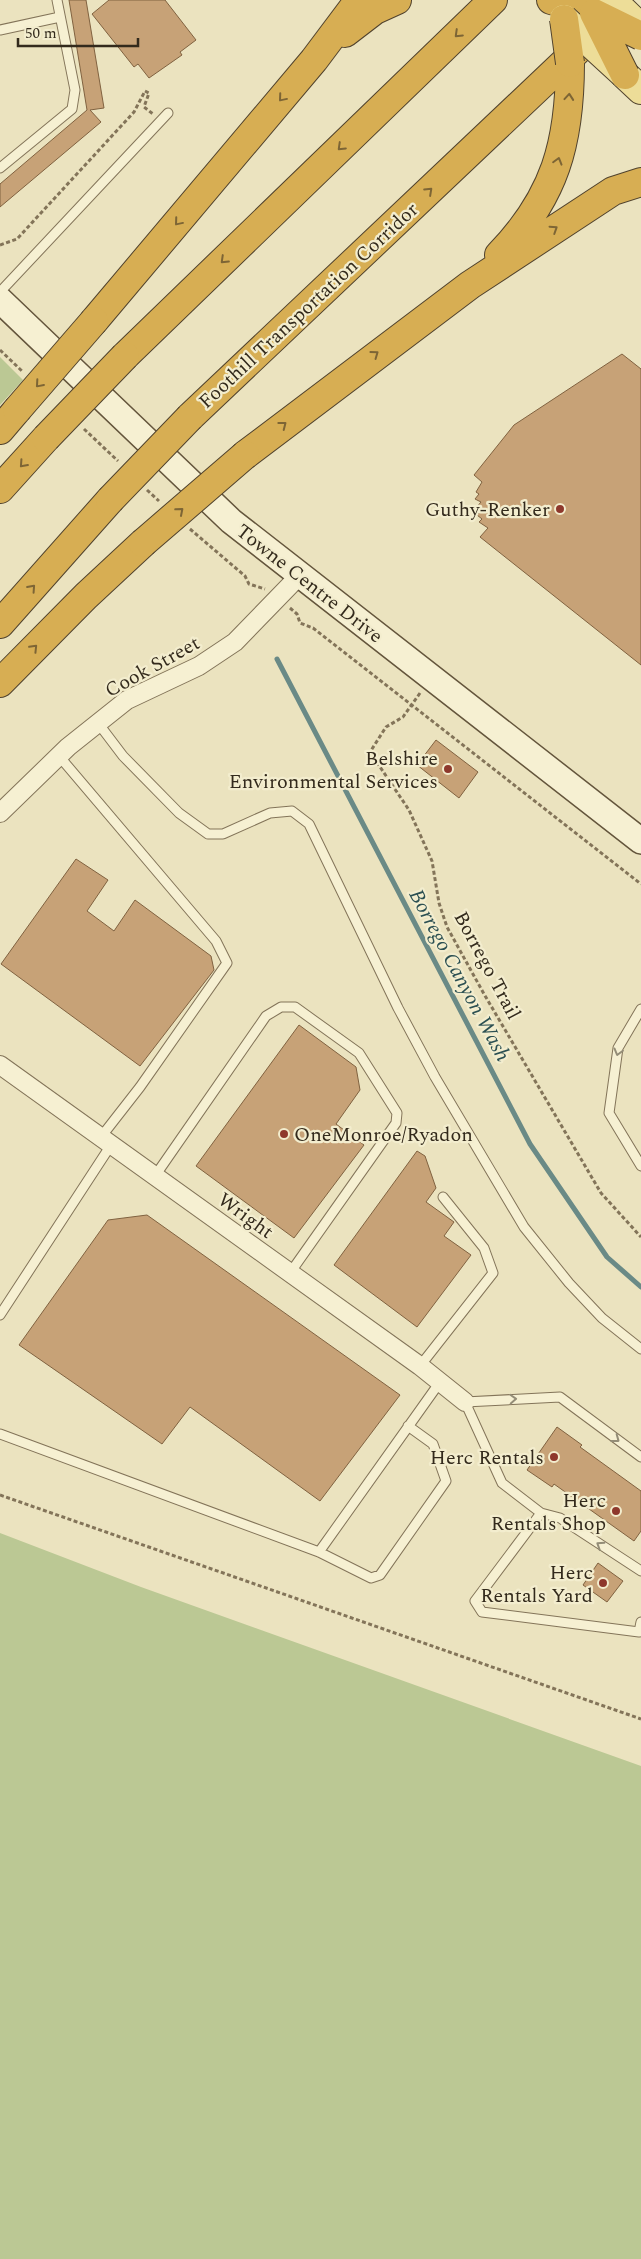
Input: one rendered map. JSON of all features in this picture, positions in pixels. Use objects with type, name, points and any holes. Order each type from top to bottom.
[{"type":"highway","points":[[8,420],[314,60],[359,0]]},
{"type":"highway","points":[[314,60],[354,24],[375,10],[396,0]]},
{"type":"highway","points":[[0,489],[125,356],[493,0]]},
{"type":"highway","name":"Foothill Transportation Corridor","points":[[0,624],[110,500],[190,417],[631,0]]},
{"type":"highway","points":[[470,285],[515,238],[546,194],[554,175],[566,131],[570,63],[555,4],[599,4],[641,36]]},
{"type":"highway","points":[[599,4],[633,82]]},
{"type":"highway","points":[[0,683],[86,596],[143,543],[245,454],[470,285],[613,191],[641,182]]},
{"type":"main road","points":[[555,4],[633,82]]},
{"type":"main road","points":[[599,4],[641,28]]},
{"type":"street","name":"Towne Centre Drive","points":[[0,300],[231,520],[641,841]]},
{"type":"street","name":"Cook Street","points":[[0,813],[59,756],[127,700],[199,666],[235,642],[300,575]]},
{"type":"street","name":"Wright","points":[[0,1065],[420,1366],[464,1402]]},
{"type":"lane","points":[[0,168],[72,108],[75,90],[57,0]]},
{"type":"lane","points":[[0,30],[60,17]]},
{"type":"lane","points":[[0,292],[168,113]]},
{"type":"lane","points":[[98,723],[123,756],[179,813],[208,834],[223,834],[270,813],[292,811],[309,824],[398,1008],[435,1077],[524,1227],[569,1283],[595,1311],[641,1349]]},
{"type":"lane","points":[[0,1315],[140,1087],[227,963],[216,941],[59,756]]},
{"type":"lane","points":[[155,1176],[266,1016],[281,1006],[295,1007],[359,1053],[396,1113],[396,1123],[290,1273]]},
{"type":"lane","points":[[641,1010],[618,1048],[609,1113],[641,1166]]},
{"type":"lane","points":[[420,1366],[493,1273],[484,1248],[444,1197]]},
{"type":"lane","points":[[319,1552],[440,1382]]},
{"type":"lane","points":[[641,1458],[560,1397],[464,1402],[502,1482],[541,1513],[560,1518],[641,1571]]},
{"type":"lane","points":[[0,1434],[319,1552],[371,1578],[380,1575],[446,1481],[433,1444],[408,1426]]},
{"type":"lane","points":[[541,1513],[475,1601],[482,1612],[639,1632],[641,1622]]},
{"type":"path","points":[[0,245],[17,239],[134,112],[145,91],[149,93],[144,107],[161,121]]},
{"type":"path","points":[[297,614],[300,623],[313,628],[641,884]]},
{"type":"path","name":"Borrego Trail","points":[[432,678],[403,717],[386,728],[370,752],[409,810],[432,861],[439,903],[447,927],[484,994],[601,1193],[641,1237]]},
{"type":"path","points":[[0,1495],[641,1718]]},
{"type":"green space","points":[[0,357],[23,380],[0,405]]},
{"type":"green space","points":[[0,1533],[141,1587],[641,1766],[641,2259],[0,2259]]},
{"type":"building","points":[[69,0],[86,0],[104,108],[90,110],[101,122],[0,207],[0,184],[87,110]]},
{"type":"building","points":[[109,0],[165,0],[196,40],[180,52],[182,55],[149,78],[138,64],[134,67],[92,14]]},
{"type":"building","name":"Guthy-Renker","points":[[622,354],[641,369],[641,665],[480,537],[488,528],[479,522],[482,519],[477,515],[481,511],[476,508],[481,502],[475,499],[479,494],[476,492],[482,482],[474,475],[514,425]]},
{"type":"building","name":"Belshire Environmental Services","points":[[436,740],[478,772],[459,798],[417,765]]},
{"type":"building","points":[[76,859],[108,880],[87,911],[114,931],[135,900],[211,956],[214,970],[140,1066],[1,964]]},
{"type":"building","name":"OneMonroe/Ryadon","points":[[299,1025],[356,1067],[360,1090],[336,1124],[364,1145],[294,1238],[196,1166]]},
{"type":"building","points":[[417,1151],[425,1156],[436,1188],[426,1202],[454,1222],[444,1236],[471,1255],[417,1327],[334,1265]]},
{"type":"building","points":[[147,1215],[400,1395],[320,1501],[190,1407],[162,1444],[19,1345],[108,1220]]},
{"type":"building","name":"Herc Rentals Shop","points":[[557,1427],[582,1445],[580,1447],[641,1491],[641,1531],[634,1541],[554,1484],[552,1487],[527,1470]]},
{"type":"building","name":"Herc Rentals Yard","points":[[598,1563],[623,1581],[607,1602],[583,1585]]},
{"type":"waterway","name":"Borrego Canyon Wash","points":[[277,659],[530,1144],[607,1257],[641,1287]]},
{"type":"place","name":"Guthy-Renker","points":[[560,509]]},
{"type":"place","name":"Belshire Environmental Services","points":[[448,769]]},
{"type":"place","name":"OneMonroe/Ryadon","points":[[284,1134]]},
{"type":"place","name":"Herc Rentals","points":[[554,1457]]},
{"type":"place","name":"Herc Rentals Shop","points":[[616,1511]]},
{"type":"place","name":"Herc Rentals Yard","points":[[603,1583]]}]
